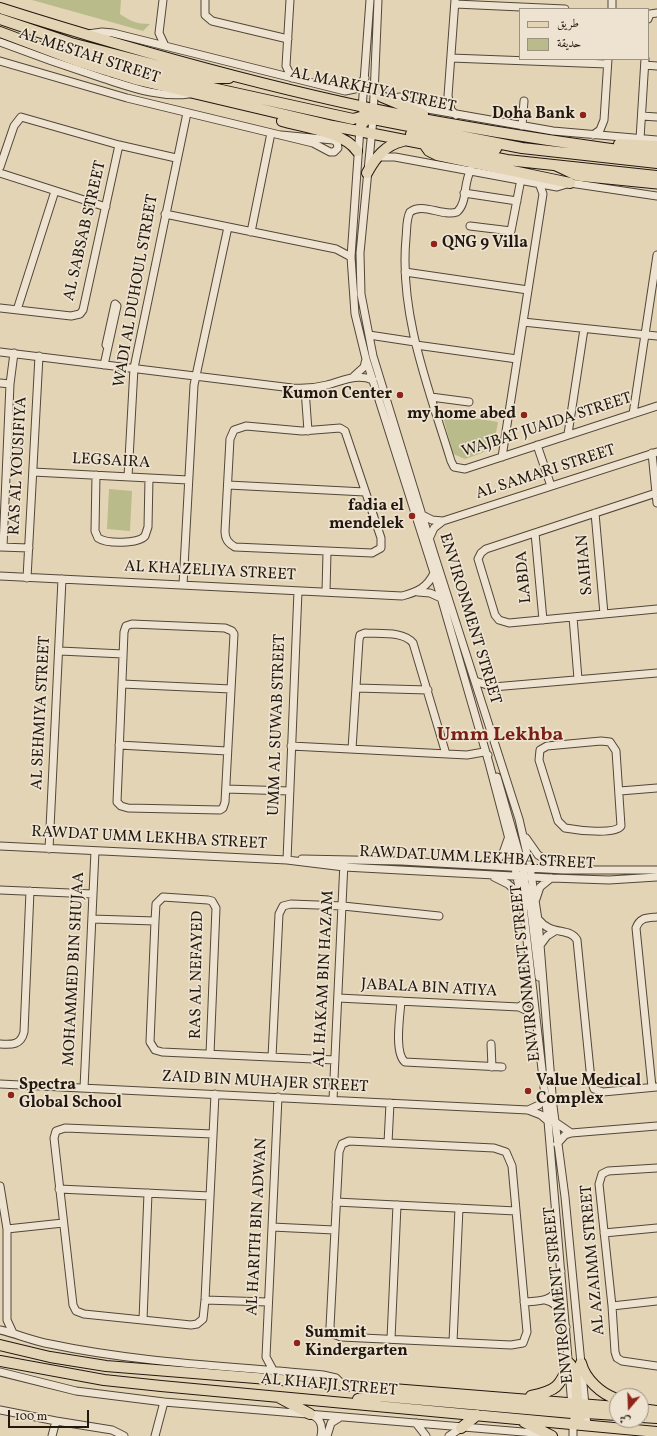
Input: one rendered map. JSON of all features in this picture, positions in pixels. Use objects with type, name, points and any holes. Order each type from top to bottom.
[{"type":"highway","name":"AL MARKHIYA STREET","points":[[0,8],[88,35],[243,78],[362,106],[439,122],[657,156]]},
{"type":"highway","points":[[0,19],[71,43],[194,75],[210,78],[243,78]]},
{"type":"highway","points":[[0,32],[47,50],[138,80],[262,110],[508,160],[657,176]]},
{"type":"highway","points":[[47,50],[54,46],[149,73],[353,119],[361,118],[373,108]]},
{"type":"highway","points":[[374,89],[380,95],[439,122]]},
{"type":"highway","points":[[262,110],[267,116],[341,138],[352,144],[357,151]]},
{"type":"highway","points":[[359,130],[364,121],[373,119],[522,148],[657,163]]},
{"type":"highway","points":[[408,140],[406,137],[408,134],[506,151],[522,148]]},
{"type":"highway","points":[[556,141],[568,139],[657,146]]},
{"type":"highway","points":[[367,173],[377,157],[391,144],[408,140]]},
{"type":"highway","points":[[424,144],[429,151],[437,155],[570,183]]},
{"type":"highway","name":"AL KHAFJI STREET","points":[[0,1345],[50,1358],[106,1366],[519,1398],[578,1409],[609,1407]]},
{"type":"highway","name":"AL KHAFJI STREET","points":[[0,1361],[104,1380],[515,1418],[657,1433]]},
{"type":"highway","points":[[519,1398],[547,1393],[553,1390],[560,1383],[569,1363],[575,1370],[578,1409],[573,1424]]},
{"type":"highway","points":[[581,1363],[585,1374],[591,1381],[609,1395]]},
{"type":"highway","points":[[344,1402],[379,1396],[578,1409],[609,1414]]},
{"type":"highway","points":[[279,1397],[310,1414]]},
{"type":"highway","points":[[578,1409],[587,1426]]},
{"type":"highway","points":[[461,1428],[477,1415]]},
{"type":"highway","points":[[515,1418],[552,1436]]},
{"type":"highway","points":[[643,1436],[657,1433]]},
{"type":"main road","points":[[555,166],[577,176],[657,184]]},
{"type":"street","points":[[163,0],[159,28],[160,38],[165,46]]},
{"type":"street","points":[[205,0],[205,15],[212,21],[288,39]]},
{"type":"street","points":[[290,0],[286,63],[292,78]]},
{"type":"street","name":"ENVIRONMENT STREET","points":[[370,0],[365,78],[357,151],[351,257],[355,314],[366,359],[434,574],[508,835],[522,867],[528,876],[536,899],[541,944],[561,1271],[569,1363]]},
{"type":"street","name":"ENVIRONMENT STREET","points":[[378,0],[373,119],[359,268],[361,294],[373,356],[429,539],[522,831],[522,867],[517,876],[521,896],[545,1095],[557,1144],[565,1197],[581,1363],[578,1409]]},
{"type":"street","points":[[438,111],[446,102],[448,96],[455,2],[549,8]]},
{"type":"street","points":[[146,41],[154,36],[159,28]]},
{"type":"street","name":"AL MARKHIYA STREET","points":[[88,35],[107,32],[345,91],[355,89],[365,78]]},
{"type":"street","name":"AL MESTAH STREET","points":[[0,42],[60,64],[141,90],[162,95],[195,94]]},
{"type":"street","points":[[451,58],[519,60]]},
{"type":"street","points":[[528,60],[608,62],[604,120],[600,130],[593,136]]},
{"type":"street","points":[[0,61],[187,113],[318,145],[330,152],[334,152],[338,148],[337,142],[332,140],[280,135]]},
{"type":"street","points":[[640,139],[645,62],[657,66]]},
{"type":"street","points":[[279,74],[286,63]]},
{"type":"street","points":[[448,96],[451,110],[456,115]]},
{"type":"street","name":"AL MARKHIYA STREET","points":[[388,99],[400,97],[405,98],[418,107],[522,126],[593,136],[657,140]]},
{"type":"street","points":[[522,126],[524,101]]},
{"type":"street","name":"WADI AL DUHOUL STREET","points":[[128,476],[134,368],[176,158],[187,113]]},
{"type":"street","points":[[642,116],[657,117]]},
{"type":"street","name":"AL SABSAB STREET","points":[[0,167],[14,126],[21,117],[176,158]]},
{"type":"street","points":[[604,120],[608,132],[613,137]]},
{"type":"street","points":[[251,232],[271,133]]},
{"type":"street","name":"AL SABSAB STREET","points":[[0,308],[71,316],[80,314],[83,310],[119,144]]},
{"type":"street","points":[[377,157],[390,156],[552,185],[562,186],[570,183],[657,196]]},
{"type":"street","name":"WAJBAT JUAIDA STREET","points":[[462,169],[466,180]]},
{"type":"street","name":"WAJBAT JUAIDA STREET","points":[[471,170],[466,180],[461,206],[457,212],[446,213],[416,208],[410,212],[405,252],[405,272],[409,311],[416,343],[431,397],[454,468],[465,469],[657,406]]},
{"type":"street","points":[[0,173],[106,207]]},
{"type":"street","points":[[470,226],[511,231],[521,179]]},
{"type":"street","points":[[502,457],[543,194],[539,183]]},
{"type":"street","points":[[543,194],[552,185]]},
{"type":"street","points":[[17,310],[55,191]]},
{"type":"street","points":[[464,193],[517,201]]},
{"type":"street","points":[[165,214],[336,249],[351,257]]},
{"type":"street","points":[[183,585],[188,480],[196,377],[228,227]]},
{"type":"street","points":[[336,249],[346,246],[352,239]]},
{"type":"street","points":[[633,414],[657,255]]},
{"type":"street","points":[[405,272],[528,290]]},
{"type":"street","points":[[523,322],[657,336]]},
{"type":"street","points":[[104,365],[111,326]]},
{"type":"street","points":[[568,434],[584,329]]},
{"type":"street","points":[[369,335],[517,359]]},
{"type":"street","points":[[0,352],[304,389],[326,385],[354,376],[364,367],[366,359]]},
{"type":"street","points":[[14,353],[3,469],[1,547],[29,548]]},
{"type":"street","name":"RAS AL YOUSIFIYA","points":[[27,578],[38,356]]},
{"type":"street","points":[[354,376],[373,380]]},
{"type":"street","points":[[0,383],[10,384]]},
{"type":"street","points":[[304,389],[308,431]]},
{"type":"street","points":[[431,397],[469,402]]},
{"type":"street","points":[[246,426],[308,431],[336,428],[345,431],[381,538],[381,548],[372,553],[235,547],[230,544],[225,536],[228,485],[230,438],[234,430],[246,426]]},
{"type":"street","points":[[537,445],[552,486]]},
{"type":"street","points":[[655,453],[657,503]]},
{"type":"street","name":"AL SAMARI STREET","points":[[443,521],[655,453]]},
{"type":"street","name":"LEGSAIRA","points":[[33,472],[188,480]]},
{"type":"street","points":[[96,475],[95,531],[98,538],[105,541],[136,542],[145,536],[148,527],[149,478]]},
{"type":"street","points":[[228,485],[365,492]]},
{"type":"street","points":[[656,493],[535,532],[483,551],[479,555],[479,562],[494,611],[499,620],[509,623],[657,609]]},
{"type":"street","name":"SAIHAN","points":[[595,513],[604,614]]},
{"type":"street","points":[[422,514],[432,520],[443,521]]},
{"type":"street","points":[[429,539],[434,528],[443,521]]},
{"type":"street","name":"LABDA","points":[[535,532],[542,620]]},
{"type":"street","points":[[326,592],[327,552]]},
{"type":"street","points":[[418,592],[428,584],[434,574]]},
{"type":"street","name":"AL KHAZELIYA STREET","points":[[0,576],[402,596],[418,592],[430,593],[441,598]]},
{"type":"street","name":"AL SEHMIYA STREET","points":[[50,849],[62,579]]},
{"type":"street","name":"UMM AL SUWAB STREET","points":[[287,860],[298,591]]},
{"type":"street","points":[[573,617],[578,679]]},
{"type":"street","points":[[128,625],[229,629],[232,631],[234,636],[226,789],[224,806],[220,810],[121,806],[116,798],[122,684],[125,629],[128,625]]},
{"type":"street","points":[[352,749],[359,640],[360,635],[365,633],[399,635],[410,639],[416,648],[446,754]]},
{"type":"street","points":[[60,651],[123,654]]},
{"type":"street","points":[[475,681],[493,687],[657,673]]},
{"type":"street","points":[[122,684],[231,689]]},
{"type":"street","points":[[480,700],[485,692],[493,687]]},
{"type":"street","points":[[356,688],[428,690]]},
{"type":"street","points":[[601,741],[610,742],[613,744],[616,751],[620,791],[622,822],[619,829],[611,831],[569,829],[562,827],[558,821],[539,760],[540,750],[547,746],[601,741]]},
{"type":"street","points":[[119,745],[227,751]]},
{"type":"street","points":[[291,746],[467,755],[484,752],[492,761],[522,867],[528,876],[540,988],[544,999]]},
{"type":"street","points":[[620,791],[657,788]]},
{"type":"street","points":[[226,789],[290,791]]},
{"type":"street","points":[[522,831],[529,844],[538,855],[550,864],[564,870]]},
{"type":"street","points":[[493,865],[503,853],[508,835]]},
{"type":"street","name":"RAWDAT UMM LEKHBA STREET","points":[[0,846],[296,860],[306,863],[493,865],[564,870],[657,870]]},
{"type":"street","name":"MOHAMMED BIN SHUJAA","points":[[84,1088],[95,851]]},
{"type":"street","name":"RAWDAT UMM LEKHBA STREET","points":[[344,863],[550,878],[609,880],[657,877]]},
{"type":"street","name":"AL HAKAM BIN HAZAM","points":[[333,1100],[344,863]]},
{"type":"street","points":[[488,874],[508,884],[521,896]]},
{"type":"street","points":[[536,899],[540,887],[550,878]]},
{"type":"street","points":[[0,890],[93,894]]},
{"type":"street","points":[[0,1044],[15,1044],[22,1038],[24,1032],[30,892]]},
{"type":"street","name":"RAS AL NEFAYED","points":[[210,1054],[216,908],[212,901],[208,900],[163,897],[156,904],[155,921],[150,1037],[151,1046],[155,1050],[162,1052],[335,1060]]},
{"type":"street","points":[[272,1057],[280,910],[283,906],[291,904],[343,906],[439,916]]},
{"type":"street","points":[[92,918],[155,921]]},
{"type":"street","points":[[538,920],[546,928],[555,932],[570,933],[577,940],[591,1084],[594,1089],[603,1092],[655,1087],[636,928],[638,922],[642,919],[657,918]]},
{"type":"street","points":[[541,944],[547,936],[555,932]]},
{"type":"street","name":"JABALA BIN ATIYA","points":[[520,1007],[528,1000],[533,991]]},
{"type":"street","name":"JABALA BIN ATIYA","points":[[338,998],[520,1007],[536,1015]]},
{"type":"street","points":[[400,1002],[399,1051],[405,1062],[502,1067]]},
{"type":"street","points":[[492,1044],[492,1067]]},
{"type":"street","name":"ZAID BIN MUHAJER STREET","points":[[0,1084],[528,1110],[541,1115],[571,1133]]},
{"type":"street","points":[[213,1134],[65,1128],[58,1129],[54,1138],[74,1309],[84,1314],[143,1320],[197,1324],[203,1319],[205,1300],[215,1094]]},
{"type":"street","points":[[528,1110],[539,1105],[545,1095]]},
{"type":"street","name":"AL HARITH BIN ADWAN","points":[[266,1357],[278,1097]]},
{"type":"street","points":[[388,1143],[390,1103]]},
{"type":"street","points":[[557,1144],[566,1135],[571,1133],[657,1126]]},
{"type":"street","points":[[349,1141],[388,1143],[502,1149],[506,1152],[511,1161],[527,1332],[522,1343],[511,1345],[341,1337],[336,1336],[331,1331],[334,1230],[339,1152],[342,1144],[349,1141]]},
{"type":"street","name":"AL AZAIMM STREET","points":[[657,1168],[613,1170],[602,1174],[599,1184],[612,1306],[615,1352],[617,1358],[622,1361],[657,1366]]},
{"type":"street","points":[[0,1186],[7,1229],[7,1320],[13,1333]]},
{"type":"street","points":[[59,1189],[210,1196]]},
{"type":"street","points":[[143,1320],[148,1193]]},
{"type":"street","points":[[336,1202],[516,1211]]},
{"type":"street","points":[[391,1339],[397,1205]]},
{"type":"street","points":[[453,1342],[459,1208]]},
{"type":"street","points":[[7,1229],[63,1223]]},
{"type":"street","points":[[272,1227],[334,1230]]},
{"type":"street","points":[[604,1233],[657,1228]]},
{"type":"street","points":[[544,1300],[555,1294],[556,1277],[561,1271]]},
{"type":"street","points":[[205,1300],[268,1302]]},
{"type":"street","points":[[524,1302],[544,1300],[551,1302],[558,1307],[560,1322],[566,1327]]},
{"type":"street","points":[[612,1306],[657,1301]]},
{"type":"street","points":[[0,1330],[7,1320]]},
{"type":"street","name":"AL KHAFJI STREET","points":[[0,1330],[49,1344],[85,1350],[328,1376],[336,1378],[342,1384]]},
{"type":"street","points":[[257,1369],[266,1357],[273,1370]]},
{"type":"street","name":"AL KHAFJI STREET","points":[[0,1372],[76,1391],[164,1402],[310,1414],[339,1418],[416,1423],[543,1436]]},
{"type":"street","points":[[155,1436],[164,1402]]},
{"type":"street","points":[[0,1410],[56,1422],[112,1430],[124,1436]]},
{"type":"street","points":[[310,1414],[316,1417],[321,1423],[321,1436]]},
{"type":"street","points":[[327,1436],[332,1423],[339,1418]]},
{"type":"street","points":[[52,1436],[56,1422]]},
{"type":"street","points":[[416,1423],[426,1436]]},
{"type":"street","points":[[573,1424],[573,1436]]},
{"type":"street","points":[[449,1436],[461,1428]]},
{"type":"green space","points":[[32,0],[121,0],[120,14],[134,22],[150,24],[143,31]]},
{"type":"green space","points":[[442,413],[498,422],[492,444],[486,451],[465,459],[453,454]]},
{"type":"green space","points":[[109,489],[132,491],[130,531],[107,529]]},
{"type":"place","name":"Doha Bank","points":[[583,115]]},
{"type":"place","name":"QNG 9 Villa","points":[[434,244]]},
{"type":"place","name":"Kumon Center","points":[[400,395]]},
{"type":"place","name":"my home abed","points":[[524,415]]},
{"type":"place","name":"fadia el mendelek","points":[[412,516]]},
{"type":"place","name":"Value Medical Complex","points":[[528,1091]]},
{"type":"place","name":"Spectra Global School","points":[[11,1095]]},
{"type":"place","name":"Summit Kindergarten","points":[[297,1343]]},
{"type":"district","name":"Umm Lekhba","points":[[500,736]]}]
